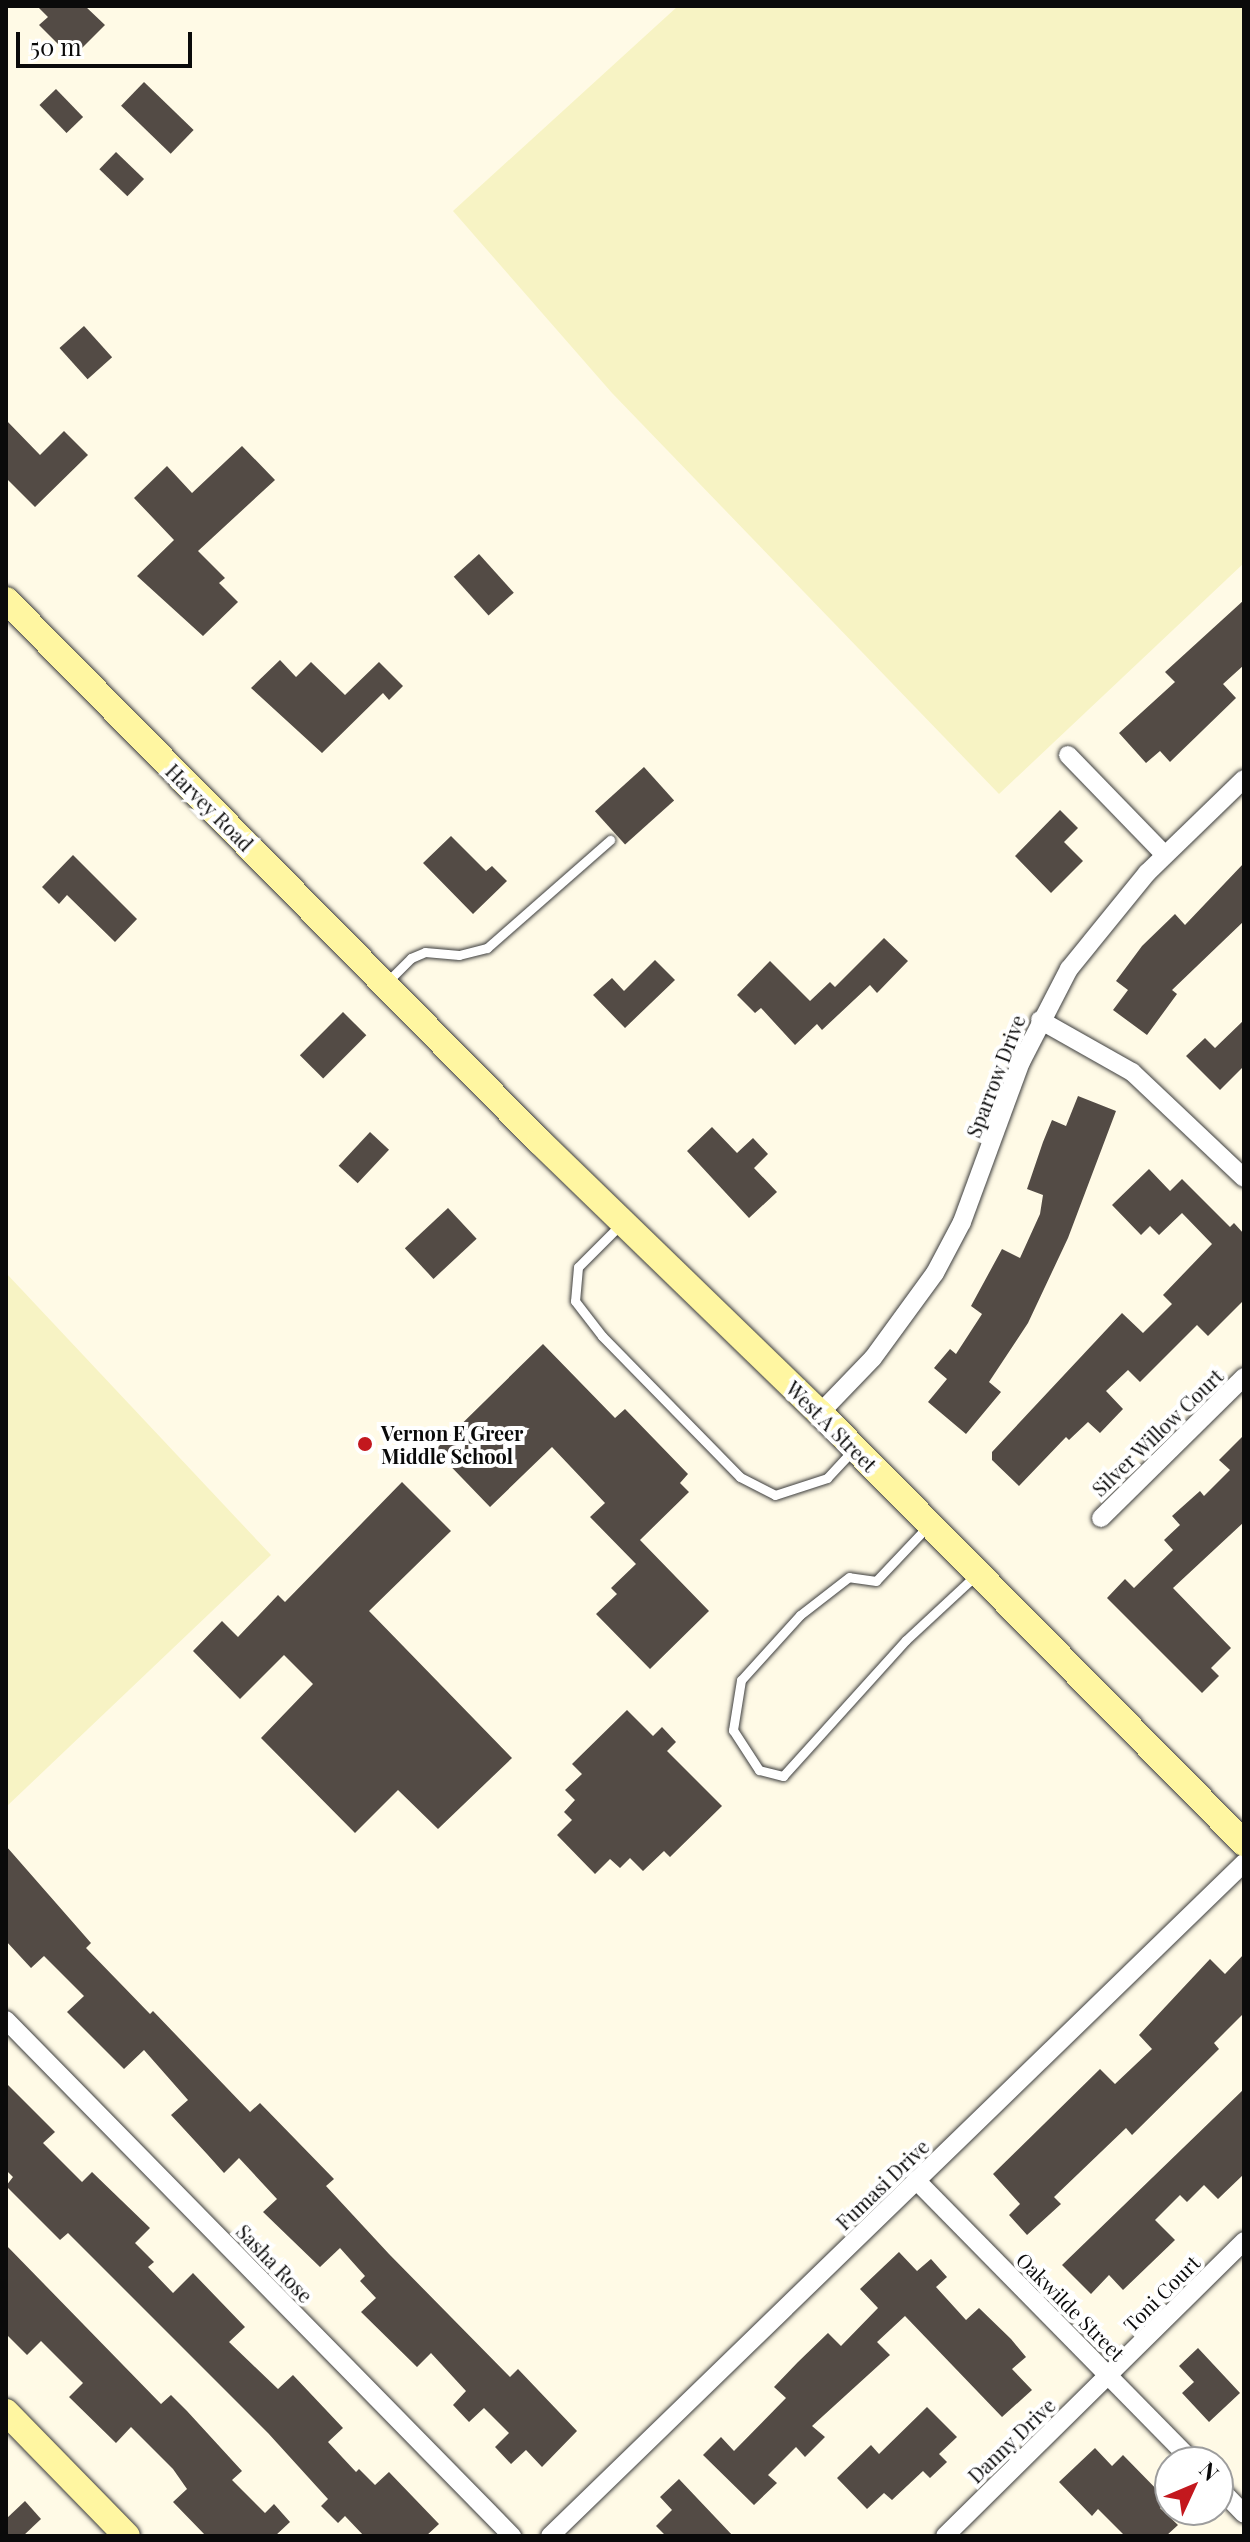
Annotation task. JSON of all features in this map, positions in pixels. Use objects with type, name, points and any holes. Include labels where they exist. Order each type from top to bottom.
[{"type":"street","name":"Harvey Road","points":[[6,600],[414,1014]]},
{"type":"street","points":[[1068,755],[1165,855]]},
{"type":"street","name":"Sparrow Drive","points":[[820,1413],[873,1358],[935,1273],[962,1222],[1040,1020],[1108,915],[1244,779]]},
{"type":"street","name":"West A Street","points":[[414,1014],[623,1223],[820,1413],[1244,1843]]},
{"type":"street","points":[[1040,1020],[1132,1072],[1242,1172]]},
{"type":"street","name":"Silver Willow Court","points":[[1101,1518],[1244,1377]]},
{"type":"street","name":"Fumasi Drive","points":[[550,2536],[1244,1863]]},
{"type":"street","name":"Sasha Rose","points":[[6,2020],[512,2536]]},
{"type":"street","name":"Oakwilde Street","points":[[916,2180],[1177,2446]]},
{"type":"street","name":"Toni Court","points":[[1109,2376],[1244,2241]]},
{"type":"street","name":"Danny Drive","points":[[945,2536],[1109,2376]]},
{"type":"street","points":[[6,2412],[127,2536]]},
{"type":"lane","points":[[385,985],[411,958],[425,952],[459,955],[487,948],[610,840]]},
{"type":"lane","points":[[623,1223],[578,1267],[575,1301],[602,1336],[740,1477],[775,1495],[827,1478],[855,1448]]},
{"type":"lane","points":[[929,1524],[876,1581],[849,1577],[800,1615],[741,1680],[733,1730],[759,1770],[783,1776],[906,1640],[978,1573]]},
{"type":"shaded area","points":[[678,6],[1244,6],[1244,563],[999,794],[612,393],[453,211]]},
{"type":"shaded area","points":[[6,1273],[271,1555],[6,1807]]},
{"type":"building","points":[[37,6],[85,6],[105,25],[72,58],[39,25],[48,17]]},
{"type":"building","points":[[144,82],[194,130],[171,154],[121,106]]},
{"type":"building","points":[[56,89],[83,117],[67,133],[39,105]]},
{"type":"building","points":[[116,152],[144,179],[127,196],[99,169]]},
{"type":"building","points":[[84,326],[112,357],[88,379],[59,348]]},
{"type":"building","points":[[6,420],[40,455],[64,431],[88,455],[35,507],[6,478]]},
{"type":"building","points":[[242,446],[275,480],[198,551],[225,578],[219,583],[238,602],[203,636],[137,576],[174,540],[134,498],[167,466],[192,493]]},
{"type":"building","points":[[479,554],[514,593],[489,615],[454,577]]},
{"type":"building","points":[[1244,600],[1244,665],[1223,684],[1236,698],[1170,762],[1160,751],[1146,763],[1119,733],[1175,682],[1165,672]]},
{"type":"building","points":[[280,660],[296,677],[311,662],[345,695],[379,662],[403,686],[389,700],[383,693],[322,753],[251,688]]},
{"type":"building","points":[[644,767],[674,800],[625,845],[595,811]]},
{"type":"building","points":[[1060,810],[1078,828],[1064,842],[1083,861],[1051,893],[1015,856]]},
{"type":"building","points":[[451,836],[486,871],[492,866],[507,881],[473,914],[423,863]]},
{"type":"building","points":[[73,855],[137,919],[115,942],[67,895],[59,904],[42,887]]},
{"type":"building","points":[[1244,863],[1244,921],[1172,990],[1177,994],[1147,1035],[1113,1010],[1128,990],[1116,981],[1142,946],[1175,914],[1185,925]]},
{"type":"building","points":[[884,938],[908,961],[877,993],[870,985],[822,1030],[817,1024],[795,1045],[761,1008],[755,1013],[737,995],[770,961],[810,1001],[830,982],[835,987]]},
{"type":"building","points":[[655,960],[675,980],[625,1028],[593,995],[612,978],[624,991]]},
{"type":"building","points":[[343,1012],[366,1035],[323,1078],[300,1055]]},
{"type":"building","points":[[1244,1020],[1244,1066],[1220,1090],[1186,1056],[1205,1038],[1215,1048]]},
{"type":"building","points":[[1078,1096],[1116,1111],[1068,1238],[1028,1323],[989,1382],[1001,1392],[966,1434],[928,1402],[947,1379],[934,1368],[950,1349],[956,1354],[982,1314],[971,1306],[1002,1249],[1020,1258],[1040,1214],[1043,1195],[1027,1189],[1043,1142],[1052,1120],[1066,1126]]},
{"type":"building","points":[[712,1127],[737,1153],[753,1138],[768,1154],[754,1168],[777,1192],[749,1218],[687,1151]]},
{"type":"building","points":[[370,1132],[389,1150],[358,1183],[339,1166]]},
{"type":"building","points":[[1149,1169],[1170,1191],[1182,1179],[1230,1227],[1234,1223],[1244,1234],[1244,1300],[1208,1336],[1197,1325],[1140,1382],[1128,1370],[1106,1391],[1123,1409],[1100,1433],[1088,1422],[1069,1440],[1066,1437],[1019,1486],[992,1460],[992,1452],[1122,1313],[1143,1333],[1172,1304],[1163,1295],[1212,1244],[1182,1213],[1159,1235],[1150,1226],[1141,1235],[1112,1205]]},
{"type":"building","points":[[448,1208],[477,1239],[433,1279],[405,1248]]},
{"type":"building","points":[[543,1344],[615,1418],[625,1409],[688,1474],[680,1483],[689,1492],[640,1540],[709,1611],[650,1669],[596,1614],[617,1594],[611,1588],[636,1564],[590,1517],[605,1503],[552,1447],[490,1507],[435,1450]]},
{"type":"building","points":[[1244,1435],[1244,1522],[1173,1588],[1231,1648],[1211,1668],[1219,1676],[1202,1693],[1107,1598],[1125,1579],[1134,1588],[1173,1550],[1164,1540],[1180,1525],[1172,1516],[1200,1491],[1204,1496],[1230,1470],[1219,1460]]},
{"type":"building","points":[[402,1482],[451,1531],[369,1611],[512,1758],[438,1829],[398,1790],[355,1833],[261,1738],[313,1684],[284,1655],[240,1699],[193,1651],[222,1621],[238,1637],[278,1595],[285,1602]]},
{"type":"building","points":[[627,1710],[653,1736],[662,1727],[676,1742],[667,1751],[722,1806],[670,1857],[664,1851],[643,1871],[630,1858],[620,1868],[610,1859],[595,1874],[557,1835],[572,1820],[564,1812],[575,1800],[565,1790],[582,1774],[572,1764]]},
{"type":"building","points":[[6,1846],[91,1943],[86,1948],[150,2014],[153,2011],[250,2112],[260,2103],[334,2179],[326,2186],[389,2254],[510,2377],[518,2369],[577,2431],[542,2467],[526,2450],[511,2464],[495,2447],[509,2433],[484,2408],[469,2422],[453,2405],[466,2391],[431,2353],[417,2367],[361,2312],[376,2298],[360,2281],[365,2276],[340,2248],[320,2267],[263,2212],[277,2199],[239,2158],[224,2173],[171,2115],[188,2100],[144,2050],[124,2069],[67,2012],[84,1996],[44,1956],[31,1968],[6,1941]]},
{"type":"building","points":[[1244,1954],[1244,2013],[1214,2043],[1219,2049],[1132,2135],[1126,2128],[1054,2197],[1061,2204],[1027,2235],[1009,2215],[1020,2204],[993,2174],[1100,2069],[1115,2084],[1152,2049],[1139,2035],[1210,1959],[1225,1974]]},
{"type":"building","points":[[6,2083],[55,2132],[43,2143],[82,2182],[92,2172],[150,2228],[135,2243],[154,2262],[148,2267],[173,2293],[193,2273],[245,2327],[229,2342],[278,2389],[293,2375],[343,2428],[328,2442],[356,2472],[359,2469],[375,2485],[389,2472],[439,2524],[426,2536],[364,2536],[345,2516],[338,2523],[321,2506],[328,2499],[268,2433],[68,2233],[60,2240],[6,2186],[13,2177],[6,2170]]},
{"type":"building","points":[[1244,2089],[1244,2174],[1218,2199],[1204,2185],[1187,2202],[1180,2195],[1155,2220],[1175,2240],[1123,2290],[1109,2275],[1091,2294],[1062,2265]]},
{"type":"building","points":[[6,2245],[161,2404],[171,2395],[187,2411],[242,2471],[232,2480],[265,2513],[274,2504],[290,2522],[275,2536],[206,2536],[173,2502],[187,2489],[173,2469],[131,2427],[116,2443],[69,2397],[83,2383],[41,2341],[27,2355],[6,2334]]},
{"type":"building","points":[[899,2252],[917,2271],[931,2259],[947,2277],[936,2287],[966,2320],[979,2308],[1011,2339],[1026,2357],[1012,2369],[1032,2390],[1002,2417],[905,2316],[877,2342],[890,2355],[812,2426],[825,2437],[805,2457],[796,2447],[768,2475],[777,2483],[754,2505],[703,2455],[721,2437],[734,2451],[786,2398],[774,2387],[798,2362],[828,2333],[841,2346],[878,2308],[860,2289]]},
{"type":"building","points":[[1198,2348],[1240,2393],[1209,2422],[1182,2393],[1194,2382],[1179,2366]]},
{"type":"building","points":[[927,2407],[957,2437],[939,2454],[947,2462],[930,2478],[923,2471],[892,2500],[884,2493],[867,2509],[837,2478],[871,2445],[879,2454]]},
{"type":"building","points":[[1095,2448],[1112,2466],[1123,2455],[1154,2487],[1154,2526],[1177,2526],[1166,2536],[1125,2536],[1098,2509],[1092,2516],[1059,2482]]},
{"type":"building","points":[[679,2479],[733,2536],[666,2536],[656,2526],[672,2510],[660,2497]]},
{"type":"building","points":[[25,2501],[41,2519],[23,2536],[6,2536],[6,2519]]},
{"type":"place","name":"Vernon E Greer Middle School","points":[[365,1444]]}]
